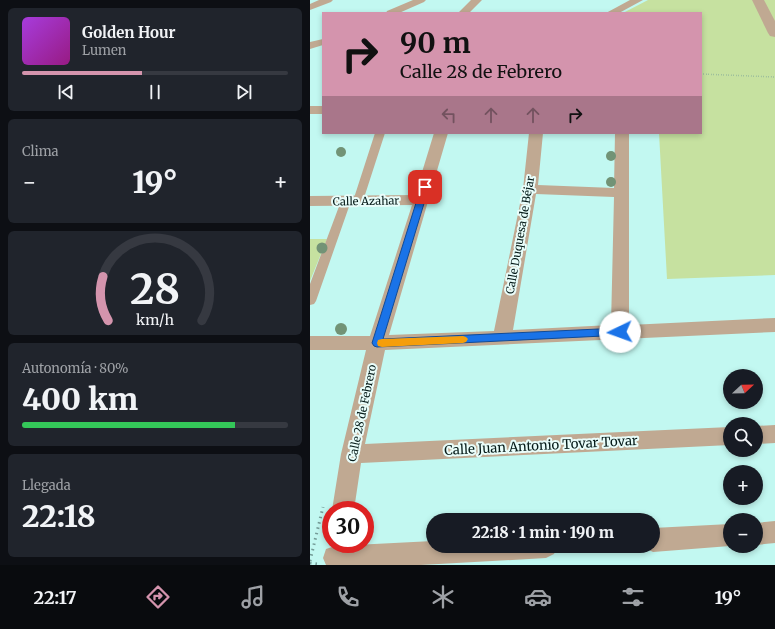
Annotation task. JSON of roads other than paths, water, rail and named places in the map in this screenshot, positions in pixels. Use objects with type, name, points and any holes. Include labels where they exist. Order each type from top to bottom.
[{"type":"street","points":[[310,7],[328,0]]},
{"type":"street","points":[[393,12],[420,0]]},
{"type":"street","points":[[464,12],[477,0]]},
{"type":"street","points":[[613,12],[638,0]]},
{"type":"street","points":[[758,0],[775,33]]},
{"type":"street","points":[[310,46],[322,42]]},
{"type":"street","points":[[310,110],[322,110]]},
{"type":"street","points":[[310,301],[380,134]]},
{"type":"street","name":"Calle 28 de Febrero","points":[[344,501],[352,454],[377,343],[442,134]]},
{"type":"street","name":"Calle Duquesa de Béjar","points":[[502,338],[530,189],[536,134]]},
{"type":"street","points":[[620,332],[622,134]]},
{"type":"street","points":[[530,189],[622,193]]},
{"type":"street","name":"Calle Azahar","points":[[310,201],[421,200]]},
{"type":"street","points":[[310,344],[377,343],[775,326]]},
{"type":"street","points":[[763,435],[775,434]]},
{"type":"street","name":"Calle Juan Antonio Tovar Tovar","points":[[352,454],[723,436]]},
{"type":"street","points":[[763,533],[775,532]]},
{"type":"street","points":[[660,540],[723,535]]},
{"type":"street","points":[[335,556],[426,552]]}]
